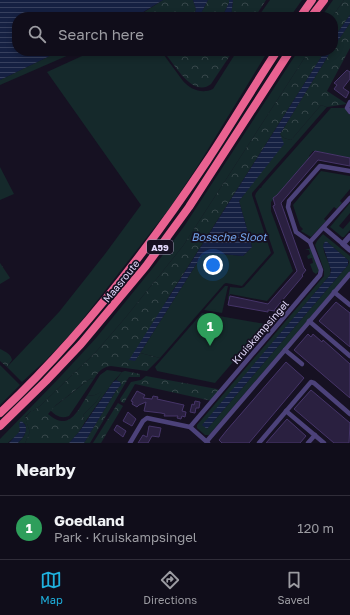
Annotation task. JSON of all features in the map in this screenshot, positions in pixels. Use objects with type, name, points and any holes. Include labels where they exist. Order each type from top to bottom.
[{"type":"highway","points":[[304,12],[312,0]]},
{"type":"highway","points":[[316,12],[324,0]]},
{"type":"highway","name":"Maasroute","points":[[0,413],[79,332],[161,228],[208,161],[274,56]]},
{"type":"highway","name":"Maasroute","points":[[2,424],[81,344],[146,266],[205,183],[257,99],[287,56]]},
{"type":"highway","name":"A59","points":[[0,431],[2,424]]},
{"type":"street","points":[[350,102],[347,108],[350,112]]},
{"type":"street","name":"Kruiskampsingel","points":[[190,427],[320,275],[321,270],[310,242],[296,232],[288,207],[289,201],[320,166],[350,171]]},
{"type":"street","points":[[310,242],[350,198]]},
{"type":"street","points":[[324,228],[350,250]]},
{"type":"street","points":[[343,244],[350,236]]},
{"type":"street","points":[[130,443],[143,421],[147,418],[190,427],[208,442],[350,274]]},
{"type":"street","points":[[334,292],[350,306]]},
{"type":"street","points":[[310,321],[350,356]]},
{"type":"street","points":[[285,350],[302,364]]},
{"type":"street","points":[[259,443],[312,382],[350,414]]},
{"type":"street","points":[[286,411],[324,443]]},
{"type":"street","points":[[308,443],[315,435]]},
{"type":"green space","points":[[163,0],[193,0],[196,9],[195,12],[144,12]]},
{"type":"green space","points":[[208,0],[229,0],[224,12],[202,12]]},
{"type":"green space","points":[[233,0],[266,0],[258,12],[232,12]]},
{"type":"green space","points":[[270,0],[302,0],[294,12],[262,12]]},
{"type":"green space","points":[[333,0],[344,0],[336,12],[325,12]]},
{"type":"green space","points":[[344,0],[350,0],[350,15],[338,32],[338,12],[336,12]]},
{"type":"green space","points":[[350,23],[350,48],[327,91],[347,104],[327,107],[321,105],[291,140],[284,138],[280,134],[328,56],[338,56],[338,41]]},
{"type":"green space","points":[[50,56],[67,56],[0,85],[0,80]]},
{"type":"green space","points":[[82,56],[165,56],[186,84],[193,89],[205,91],[213,89],[234,56],[265,56],[199,164],[169,209],[75,329],[46,360],[22,382],[7,367],[59,312],[105,254],[141,205],[47,72]]},
{"type":"green space","points":[[167,56],[230,56],[211,84],[205,87],[198,87],[192,84],[180,73]]},
{"type":"green space","points":[[295,56],[306,56],[183,246],[95,353],[40,406],[31,411],[25,417],[30,432],[25,443],[18,443],[26,430],[25,424],[20,423],[19,432],[8,443],[0,443],[0,439],[96,338],[156,264],[185,225]]},
{"type":"green space","points":[[306,56],[322,56],[168,298],[135,361],[140,353],[160,358],[147,371],[111,366],[105,367],[94,379],[91,378],[56,405],[48,414],[55,419],[62,421],[67,420],[72,418],[87,396],[95,395],[103,391],[96,402],[84,414],[83,416],[85,422],[79,432],[69,443],[25,443],[30,432],[25,418],[31,411],[40,406],[95,353],[183,246]]},
{"type":"green space","points":[[321,105],[327,107],[252,193],[271,253],[242,286],[226,283],[224,284],[160,358],[140,353],[202,255],[211,253],[243,256],[252,247],[239,201],[254,180],[280,134],[284,138],[291,140]]},
{"type":"green space","points":[[331,108],[346,108],[350,115],[350,158],[313,151],[309,156],[310,157],[271,202],[271,211],[293,271],[267,301],[230,294],[228,299],[230,287],[244,287],[274,253],[255,196],[256,193]]},
{"type":"green space","points":[[0,167],[14,194],[0,200]]},
{"type":"green space","points":[[321,171],[350,176],[350,189],[340,201],[342,203],[337,209],[334,207],[324,219],[326,221],[311,237],[301,231],[303,229],[300,226],[293,205]]},
{"type":"green space","points":[[350,203],[350,213],[339,226],[343,229],[350,221],[350,230],[344,237],[342,237],[330,227]]},
{"type":"green space","points":[[323,234],[350,256],[350,271],[209,435],[205,435],[197,428],[197,425],[324,276],[324,270],[315,245]],"holes":[[[327,242],[348,260],[348,265],[207,429],[203,425],[330,275],[330,267],[324,251],[324,243]]]},
{"type":"green space","points":[[311,248],[319,271],[316,274],[313,272],[310,264],[313,263],[312,258],[308,259],[307,256],[310,254],[309,250],[305,250]]},
{"type":"green space","points":[[0,263],[10,278],[0,284]]},
{"type":"green space","points":[[225,286],[228,286],[222,313],[204,310]]},
{"type":"green space","points":[[202,313],[265,325],[215,383],[157,371],[155,367]]},
{"type":"green space","points":[[0,349],[11,356],[12,360],[7,367],[0,361]]},
{"type":"green space","points":[[0,365],[20,385],[0,405]]},
{"type":"green space","points":[[107,370],[122,372],[113,382],[85,422],[83,416],[84,414],[96,402],[102,392],[87,396],[100,375]]},
{"type":"green space","points":[[125,371],[140,374],[140,377],[129,377],[90,443],[84,443],[117,389],[121,385],[120,382],[116,380],[122,372]]},
{"type":"green space","points":[[146,376],[217,389],[220,391],[212,401],[135,384],[124,403],[121,402],[120,399],[131,382],[141,380]]},
{"type":"green space","points":[[91,378],[94,379],[69,416],[59,416],[50,410]]},
{"type":"green space","points":[[118,403],[123,406],[101,443],[93,443]]},
{"type":"water","points":[[0,0],[163,0],[143,12],[12,12],[12,56],[50,56],[0,80]]},
{"type":"water","points":[[193,0],[208,0],[202,12],[195,12],[196,9]]},
{"type":"water","points":[[229,0],[233,0],[232,12],[224,12]]},
{"type":"water","points":[[350,15],[350,23],[338,41],[338,32]]},
{"type":"water","name":"Bossche Sloot","points":[[322,56],[328,56],[280,134],[284,144],[239,201],[252,247],[243,256],[211,253],[202,255],[135,361],[129,360]]},
{"type":"water","points":[[326,241],[348,260],[348,265],[207,429],[202,425],[330,275],[331,270],[323,246]]},
{"type":"water","points":[[116,380],[120,382],[121,385],[117,389],[84,443],[69,443],[79,432],[113,382]]},
{"type":"water","points":[[21,421],[26,426],[26,432],[18,443],[9,443],[20,431],[19,424]]},
{"type":"building","points":[[347,70],[350,72],[350,79],[343,88],[349,92],[346,98],[334,89],[337,85],[334,83]]},
{"type":"building","points":[[315,151],[350,158],[350,166],[318,160],[281,203],[306,270],[302,275],[303,276],[275,309],[275,311],[268,310],[268,312],[228,305],[230,296],[268,304],[297,271],[273,206],[275,205],[273,198]]},
{"type":"building","points":[[336,302],[350,313],[350,347],[319,321]]},
{"type":"building","points":[[308,334],[311,337],[313,334],[322,342],[323,340],[350,364],[350,398],[294,350]]},
{"type":"building","points":[[286,362],[304,378],[249,443],[222,443],[219,440]]},
{"type":"building","points":[[311,390],[350,423],[349,443],[334,443],[294,409]]},
{"type":"building","points":[[137,391],[145,395],[143,398],[152,399],[153,396],[158,397],[157,399],[184,405],[182,411],[186,412],[185,417],[182,416],[181,419],[177,418],[178,416],[164,416],[165,414],[144,411],[146,402],[137,407],[132,404],[133,402],[131,401]]},
{"type":"building","points":[[195,401],[200,402],[199,408],[196,408],[195,413],[190,412],[192,404],[194,405]]},
{"type":"building","points":[[128,412],[136,419],[132,426],[123,421]]},
{"type":"building","points":[[287,419],[306,436],[300,443],[266,443]]},
{"type":"building","points":[[117,425],[126,431],[123,437],[114,430]]},
{"type":"building","points":[[149,426],[161,428],[159,437],[152,436],[148,443],[138,443],[143,435],[147,437]]},
{"type":"place","name":"Goedland","points":[[210,346]]}]
